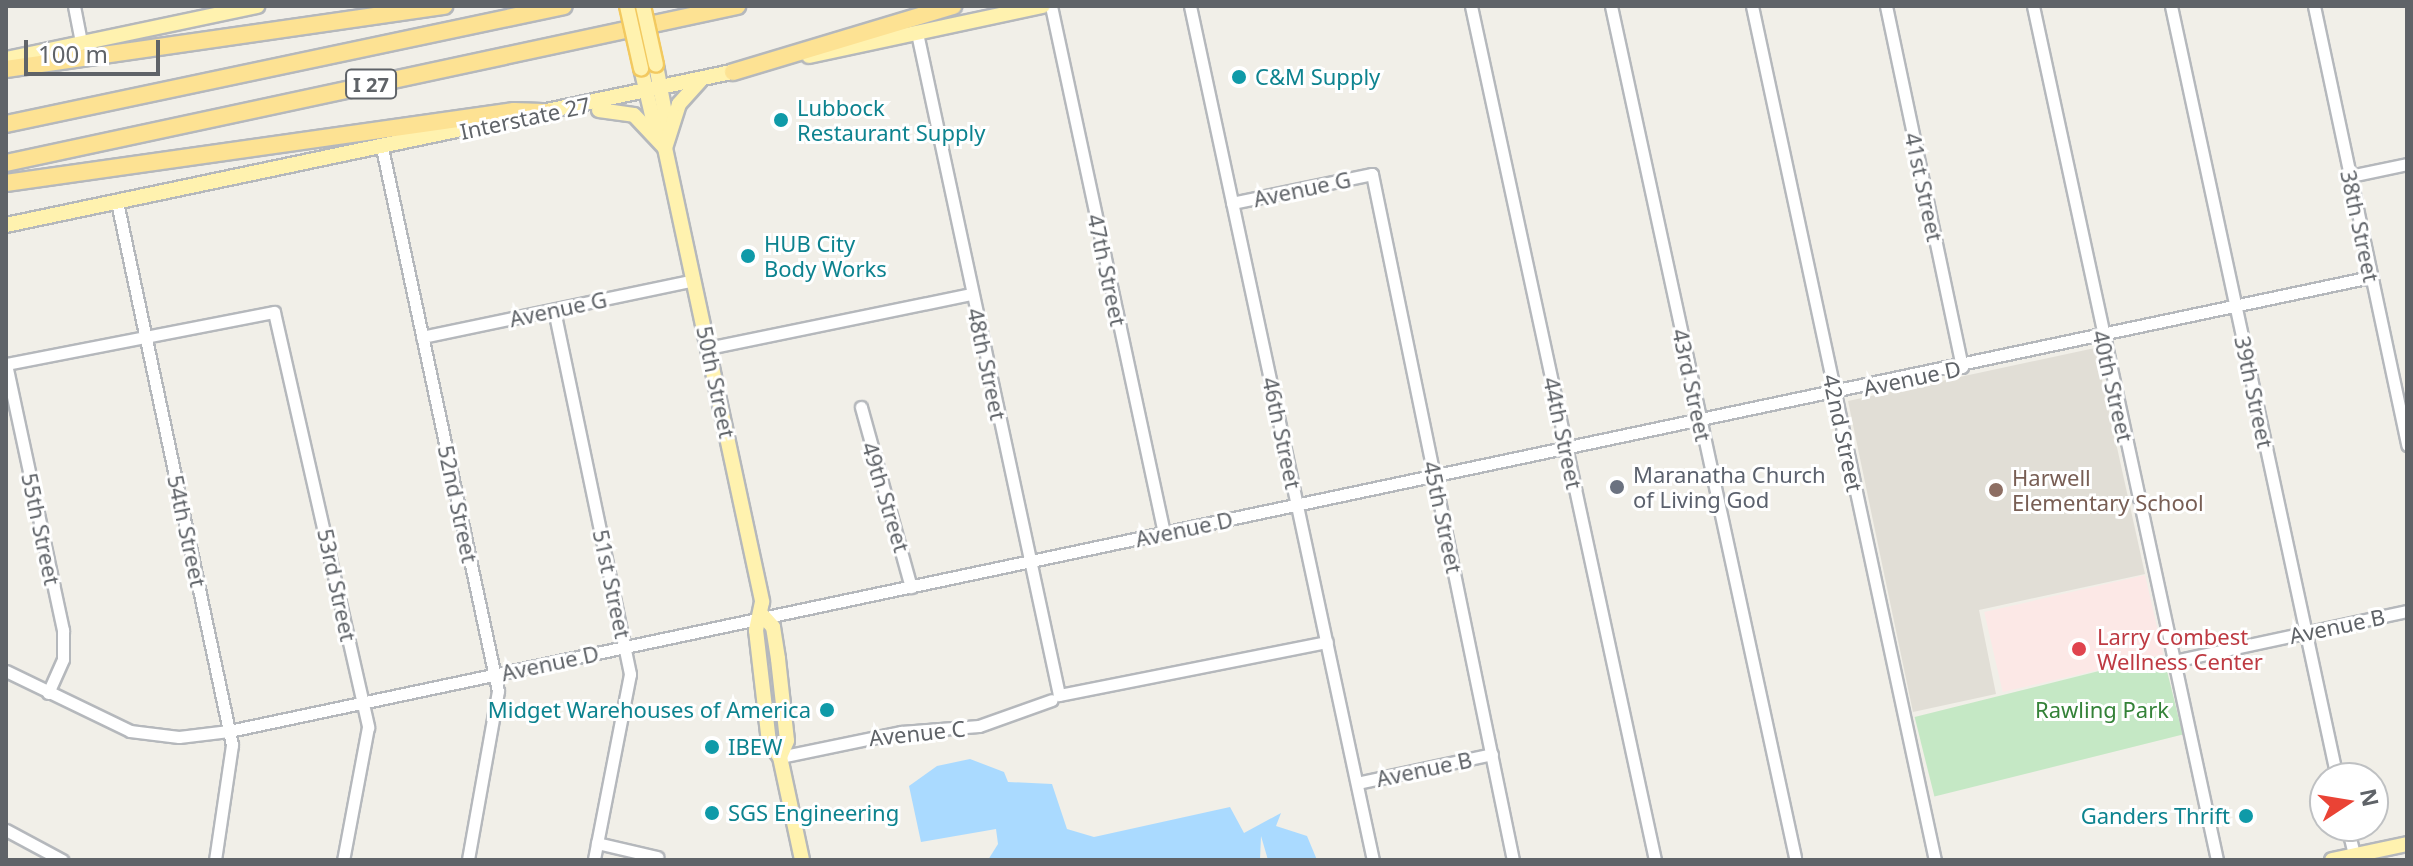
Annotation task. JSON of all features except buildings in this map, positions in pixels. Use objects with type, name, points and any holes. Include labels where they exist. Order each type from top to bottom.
[{"type":"highway","points":[[6,69],[445,6]]},
{"type":"highway","name":"I 27","points":[[6,124],[564,6]]},
{"type":"highway","name":"I 27","points":[[6,163],[737,6]]},
{"type":"highway","points":[[733,72],[953,6]]},
{"type":"highway","points":[[6,183],[514,111],[557,111]]},
{"type":"main road","points":[[6,59],[213,10],[257,6]]},
{"type":"main road","name":"50th Street","points":[[627,6],[648,66]]},
{"type":"main road","name":"50th Street","points":[[643,6],[648,66],[763,616],[756,630],[769,742],[780,757],[802,860]]},
{"type":"main road","name":"Interstate 27","points":[[6,225],[1043,6]]},
{"type":"main road","points":[[557,111],[620,109],[664,142],[682,98],[704,78]]},
{"type":"main road","points":[[2332,860],[2407,844]]},
{"type":"street","points":[[74,6],[81,43]]},
{"type":"street","name":"47th Street","points":[[1051,6],[1164,533]]},
{"type":"street","name":"46th Street","points":[[1190,6],[1373,860]]},
{"type":"street","name":"44th Street","points":[[1471,6],[1655,860]]},
{"type":"street","name":"43rd Street","points":[[1611,6],[1795,857]]},
{"type":"street","name":"42nd Street","points":[[1752,6],[1935,860]]},
{"type":"street","name":"41st Street","points":[[1886,6],[1962,367]]},
{"type":"street","name":"40th Street","points":[[2033,6],[2217,860]]},
{"type":"street","name":"39th Street","points":[[2171,6],[2334,762]]},
{"type":"street","name":"38th Street","points":[[2314,6],[2407,445]]},
{"type":"street","name":"48th Street","points":[[917,33],[1055,697]]},
{"type":"street","name":"52nd Street","points":[[382,148],[499,706],[468,860]]},
{"type":"street","points":[[2350,176],[2407,164]]},
{"type":"street","name":"Avenue G","points":[[1232,203],[1372,174]]},
{"type":"street","name":"45th Street","points":[[1372,174],[1513,860]]},
{"type":"street","name":"54th Street","points":[[117,202],[229,731],[234,765],[215,860]]},
{"type":"street","name":"Avenue D","points":[[6,671],[48,693],[146,735],[229,731],[1434,475],[1835,394],[2371,277]]},
{"type":"street","name":"Avenue G","points":[[422,337],[694,280]]},
{"type":"street","points":[[708,348],[972,294]]},
{"type":"street","name":"51st Street","points":[[554,310],[630,674],[594,860]]},
{"type":"street","name":"53rd Street","points":[[146,334],[274,312],[363,703],[366,742],[343,860]]},
{"type":"street","points":[[6,364],[146,334]]},
{"type":"street","name":"55th Street","points":[[6,364],[63,630],[63,659],[48,693]]},
{"type":"street","name":"49th Street","points":[[861,407],[911,587]]},
{"type":"street","name":"Avenue B","points":[[2174,661],[2407,611]]},
{"type":"street","name":"Avenue C","points":[[780,757],[901,732],[979,726],[1055,697],[1327,642]]},
{"type":"street","name":"Avenue B","points":[[1357,783],[1492,754]]},
{"type":"street","points":[[6,830],[62,860]]},
{"type":"street","points":[[2351,842],[2354,855]]},
{"type":"street","points":[[597,843],[657,857]]},
{"type":"shaded area","name":"Harwell Elementary School","points":[[2095,348],[2145,574],[1979,610],[1996,694],[1913,712],[1848,401]]},
{"type":"shaded area","points":[[2145,575],[2163,655],[2003,692],[1984,612]]},
{"type":"green space","name":"Rawling Park","points":[[2163,655],[2183,735],[1934,796],[1915,717]]},
{"type":"water","points":[[970,759],[1004,772],[1008,782],[1052,784],[1067,829],[1094,837],[1230,807],[1244,833],[1281,813],[1276,826],[1307,836],[1317,860],[1268,860],[1261,836],[1260,860],[988,860],[998,844],[996,829],[921,842],[909,786],[937,766]]},
{"type":"place","name":"C&M Supply","points":[[1239,77]]},
{"type":"place","name":"Lubbock Restaurant Supply","points":[[781,120]]},
{"type":"place","name":"HUB City Body Works","points":[[748,256]]},
{"type":"place","name":"Maranatha Church of Living God","points":[[1617,487]]},
{"type":"place","name":"Harwell Elementary School","points":[[1996,490]]},
{"type":"place","name":"Larry Combest Wellness Center","points":[[2079,649]]},
{"type":"place","name":"Midget Warehouses of America","points":[[827,710]]},
{"type":"place","name":"IBEW","points":[[712,747]]},
{"type":"place","name":"SGS Engineering","points":[[712,813]]},
{"type":"place","name":"Ganders Thrift","points":[[2246,816]]}]
